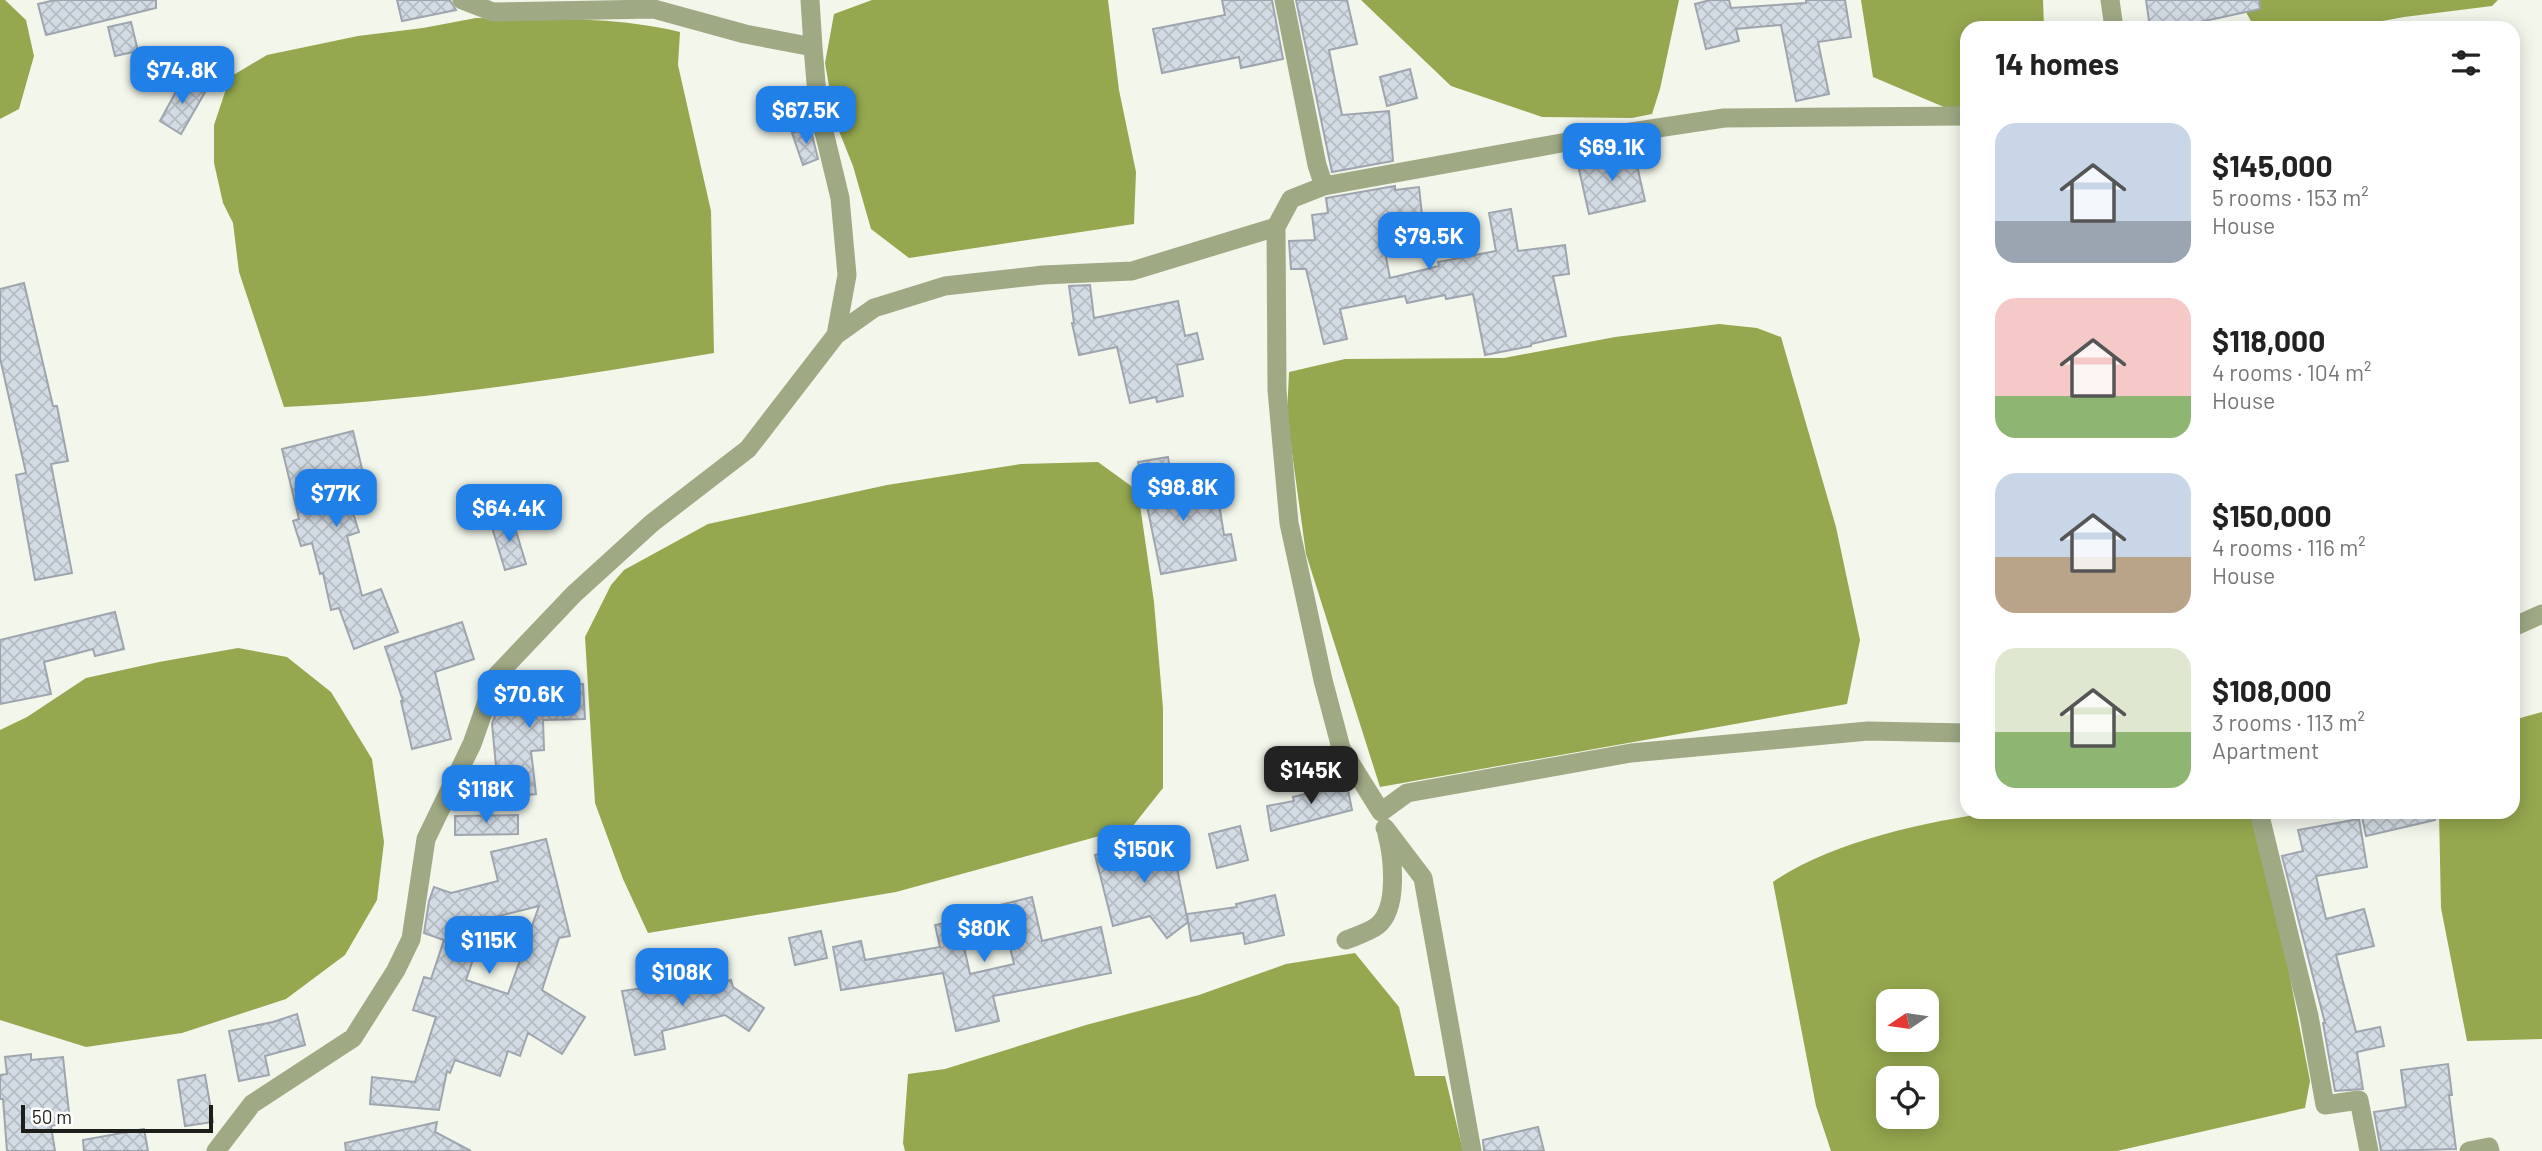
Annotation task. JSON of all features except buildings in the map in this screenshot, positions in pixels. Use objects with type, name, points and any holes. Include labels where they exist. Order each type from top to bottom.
[{"type":"street","points":[[462,0],[493,12],[654,9],[745,34],[813,47]]},
{"type":"street","points":[[810,0],[818,107],[839,198],[847,275],[836,335]]},
{"type":"street","points":[[1284,0],[1317,165],[1324,186]]},
{"type":"street","points":[[2110,0],[2114,21]]},
{"type":"street","points":[[1472,1151],[1423,877],[1383,820],[1341,748],[1323,680],[1289,523],[1277,390],[1276,227],[1291,200],[1324,186],[1564,143],[1724,118],[1960,116]]},
{"type":"street","points":[[216,1151],[252,1104],[353,1038],[396,970],[411,939],[426,839],[472,744],[496,676],[574,594],[652,523],[748,449],[836,335],[874,308],[945,286],[1043,275],[1132,271],[1276,227]]},
{"type":"street","points":[[2520,625],[2542,614]]},
{"type":"street","points":[[1383,820],[1407,793],[1631,753],[1868,731],[1960,733]]},
{"type":"street","points":[[2261,819],[2309,1016],[2325,1105],[2359,1100],[2369,1151]]},
{"type":"street","points":[[1346,940],[1379,925],[1392,901],[1391,852],[1383,820]]},
{"type":"street","points":[[2469,1151],[2489,1147],[2490,1151]]},
{"type":"shaded area","points":[[0,0],[5,0],[26,20],[34,56],[19,109],[0,119]]},
{"type":"shaded area","points":[[872,0],[1108,0],[1119,90],[1136,172],[1134,224],[909,258],[871,229],[853,166],[835,121],[825,63],[834,14]]},
{"type":"shaded area","points":[[1361,0],[1679,0],[1652,114],[1632,118],[1542,117],[1451,86]]},
{"type":"shaded area","points":[[1861,0],[2043,0],[2044,21],[1960,21],[1960,108],[1951,110],[1873,77]]},
{"type":"shaded area","points":[[2239,0],[2498,0],[2492,6],[2382,21],[2251,21]]},
{"type":"shaded area","points":[[476,18],[605,21],[680,32],[678,65],[711,211],[714,353],[445,394],[284,407],[239,272],[233,223],[223,203],[214,163],[214,125],[230,77],[267,55],[358,36]]},
{"type":"shaded area","points":[[1719,324],[1757,328],[1781,337],[1836,527],[1860,640],[1847,704],[1380,787],[1306,554],[1287,416],[1289,372],[1345,359],[1504,358],[1615,337]]},
{"type":"shaded area","points":[[1098,462],[1138,491],[1154,602],[1163,708],[1163,788],[1132,827],[896,892],[648,933],[623,879],[595,803],[585,637],[611,585],[624,570],[708,524],[887,485],[1021,464]]},
{"type":"shaded area","points":[[238,648],[287,657],[331,692],[372,759],[384,842],[377,900],[345,955],[286,999],[182,1033],[86,1047],[0,1020],[0,730],[27,717],[86,678]]},
{"type":"shaded area","points":[[2542,712],[2542,1039],[2467,1041],[2441,908],[2439,819],[2520,819],[2520,718]]},
{"type":"shaded area","points":[[1960,818],[2256,819],[2310,1081],[2305,1108],[2117,1151],[1831,1151],[1816,1106],[1773,882],[1822,855],[1880,835]]},
{"type":"shaded area","points":[[1355,953],[1399,1007],[1415,1076],[1445,1076],[1463,1151],[905,1151],[903,1143],[908,1074],[945,1069],[1086,1025],[1199,995],[1286,964]]}]
